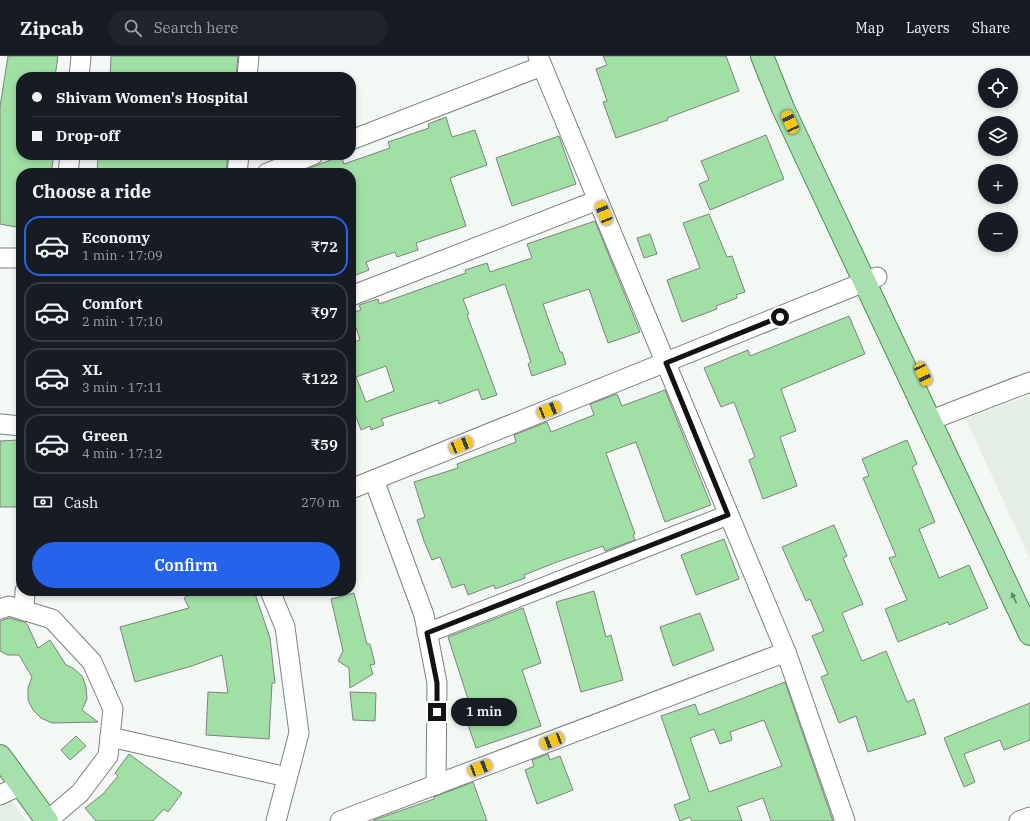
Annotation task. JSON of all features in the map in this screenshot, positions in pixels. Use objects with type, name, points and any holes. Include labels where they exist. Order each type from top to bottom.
[{"type":"main road","points":[[762,56],[783,108],[871,280],[937,418],[1030,600]]},
{"type":"main road","points":[[775,56],[871,280]]},
{"type":"main road","points":[[937,418],[1030,634]]},
{"type":"main road","points":[[0,756],[47,821]]},
{"type":"street","points":[[79,72],[81,56]]},
{"type":"street","points":[[247,72],[249,56]]},
{"type":"street","points":[[356,138],[540,61],[786,652],[845,821]]},
{"type":"street","points":[[280,168],[300,160]]},
{"type":"street","points":[[356,294],[598,200]]},
{"type":"street","points":[[0,258],[16,258]]},
{"type":"street","points":[[356,487],[871,280]]},
{"type":"street","points":[[937,418],[1030,382]]},
{"type":"street","points":[[0,424],[16,426]]},
{"type":"street","points":[[374,480],[424,615],[437,683],[436,785]]},
{"type":"street","points":[[427,633],[728,515]]},
{"type":"street","points":[[24,611],[25,596]]},
{"type":"street","points":[[272,596],[286,627],[299,733],[276,821]]},
{"type":"street","points":[[0,609],[10,606],[52,619],[92,662],[113,709],[108,756],[80,793],[47,821]]},
{"type":"street","points":[[340,821],[786,652]]},
{"type":"street","points":[[110,737],[287,777]]},
{"type":"street","points":[[0,795],[21,785]]},
{"type":"street","points":[[1019,821],[1030,817]]},
{"type":"shaded area","points":[[1030,395],[1030,559],[966,419]]},
{"type":"shaded area","points":[[0,786],[13,803],[26,821],[0,821]]},
{"type":"building","points":[[8,56],[58,56],[56,72],[16,72],[16,160],[53,160],[52,168],[16,168],[16,227],[0,224],[0,107]]},
{"type":"building","points":[[111,56],[238,56],[236,72],[110,72]]},
{"type":"building","points":[[603,56],[726,56],[739,91],[667,118],[668,120],[616,138],[603,102],[607,101],[596,69],[607,65]]},
{"type":"building","points":[[446,117],[452,137],[475,130],[487,165],[450,178],[466,226],[416,243],[418,250],[397,257],[395,252],[366,262],[369,270],[356,275],[356,168],[310,168],[331,160],[342,160],[344,164],[390,148],[388,142],[429,128],[428,124]]},
{"type":"building","points":[[766,135],[784,179],[710,210],[699,184],[709,180],[701,161]]},
{"type":"building","points":[[559,136],[576,184],[512,206],[496,158]]},
{"type":"building","points":[[98,160],[227,160],[227,168],[97,168]]},
{"type":"building","points":[[709,214],[727,257],[732,256],[745,292],[736,295],[737,298],[716,306],[717,309],[682,322],[667,280],[700,268],[683,223]]},
{"type":"building","points":[[595,221],[640,332],[608,343],[589,289],[543,304],[560,352],[562,352],[566,364],[532,376],[528,364],[531,362],[505,284],[463,299],[469,314],[467,315],[497,395],[482,400],[478,389],[439,404],[438,400],[381,419],[384,425],[371,430],[370,426],[361,430],[356,417],[356,377],[356,341],[360,340],[356,328],[356,312],[361,310],[359,305],[378,299],[379,304],[466,273],[465,270],[487,263],[490,272],[532,258],[527,244]],"holes":[[[386,366],[394,391],[366,402],[356,377]]]},
{"type":"building","points":[[650,234],[657,254],[644,258],[637,238]]},
{"type":"building","points":[[849,316],[865,354],[781,389],[796,431],[780,437],[797,486],[763,499],[749,460],[755,457],[734,402],[721,407],[704,368],[748,350],[750,356]]},
{"type":"building","points":[[665,390],[711,505],[665,522],[636,442],[606,453],[635,534],[633,535],[635,540],[605,551],[603,546],[557,562],[524,575],[525,578],[495,589],[494,585],[468,595],[464,584],[452,588],[440,557],[432,560],[424,541],[417,520],[425,517],[414,482],[458,468],[457,464],[516,442],[514,435],[547,422],[551,432],[594,415],[590,404],[617,394],[622,406]]},
{"type":"building","points":[[16,440],[16,507],[0,507],[0,441]]},
{"type":"building","points":[[907,440],[917,464],[912,467],[935,522],[919,529],[939,578],[969,565],[988,608],[949,625],[948,622],[898,642],[885,609],[907,600],[889,558],[896,556],[863,478],[869,476],[862,459]]},
{"type":"building","points":[[834,525],[847,556],[843,558],[863,604],[842,613],[862,661],[886,651],[907,702],[914,699],[926,734],[868,752],[856,716],[839,723],[821,677],[828,674],[812,636],[824,631],[810,599],[806,601],[782,547]]},
{"type":"building","points":[[724,539],[739,579],[696,595],[681,555]]},
{"type":"building","points":[[594,591],[606,637],[611,635],[623,680],[581,692],[556,602]]},
{"type":"building","points":[[187,596],[256,596],[270,638],[275,683],[272,683],[269,739],[206,735],[208,692],[228,693],[222,655],[192,666],[135,682],[120,627],[189,608],[184,598]]},
{"type":"building","points":[[342,596],[355,596],[367,644],[370,644],[375,664],[370,665],[373,674],[350,688],[349,668],[338,661],[343,651],[331,599]]},
{"type":"building","points":[[523,608],[541,663],[522,670],[541,726],[476,748],[460,701],[468,699],[448,637]]},
{"type":"building","points":[[700,613],[714,650],[673,666],[660,627]]},
{"type":"building","points":[[9,618],[25,622],[38,648],[50,640],[66,665],[73,668],[82,676],[86,687],[87,699],[82,710],[98,722],[52,723],[41,718],[33,710],[28,700],[28,688],[32,677],[19,655],[8,655],[0,651],[0,621]]},
{"type":"building","points":[[785,682],[833,821],[771,821],[763,798],[737,807],[742,821],[692,821],[690,817],[680,821],[674,805],[690,799],[661,716],[695,704],[699,715]],"holes":[[[764,720],[782,766],[709,792],[690,738],[714,729],[720,744],[732,740],[730,732]]]},
{"type":"building","points":[[350,692],[376,693],[375,721],[353,720]]},
{"type":"building","points":[[1030,703],[1030,740],[1004,750],[1000,740],[964,754],[975,782],[964,787],[944,738]]},
{"type":"building","points":[[76,736],[86,746],[70,760],[61,750]]},
{"type":"building","points":[[129,754],[182,793],[168,812],[164,809],[153,821],[96,821],[85,808],[103,794],[118,776],[115,773]]},
{"type":"building","points":[[548,754],[550,760],[560,756],[573,790],[537,804],[525,770],[534,766],[532,760]]},
{"type":"building","points":[[473,782],[487,821],[374,821],[434,799],[434,797]]},
{"type":"route","points":[[437,712],[437,683],[427,633],[728,515],[666,363],[780,317]]}]
